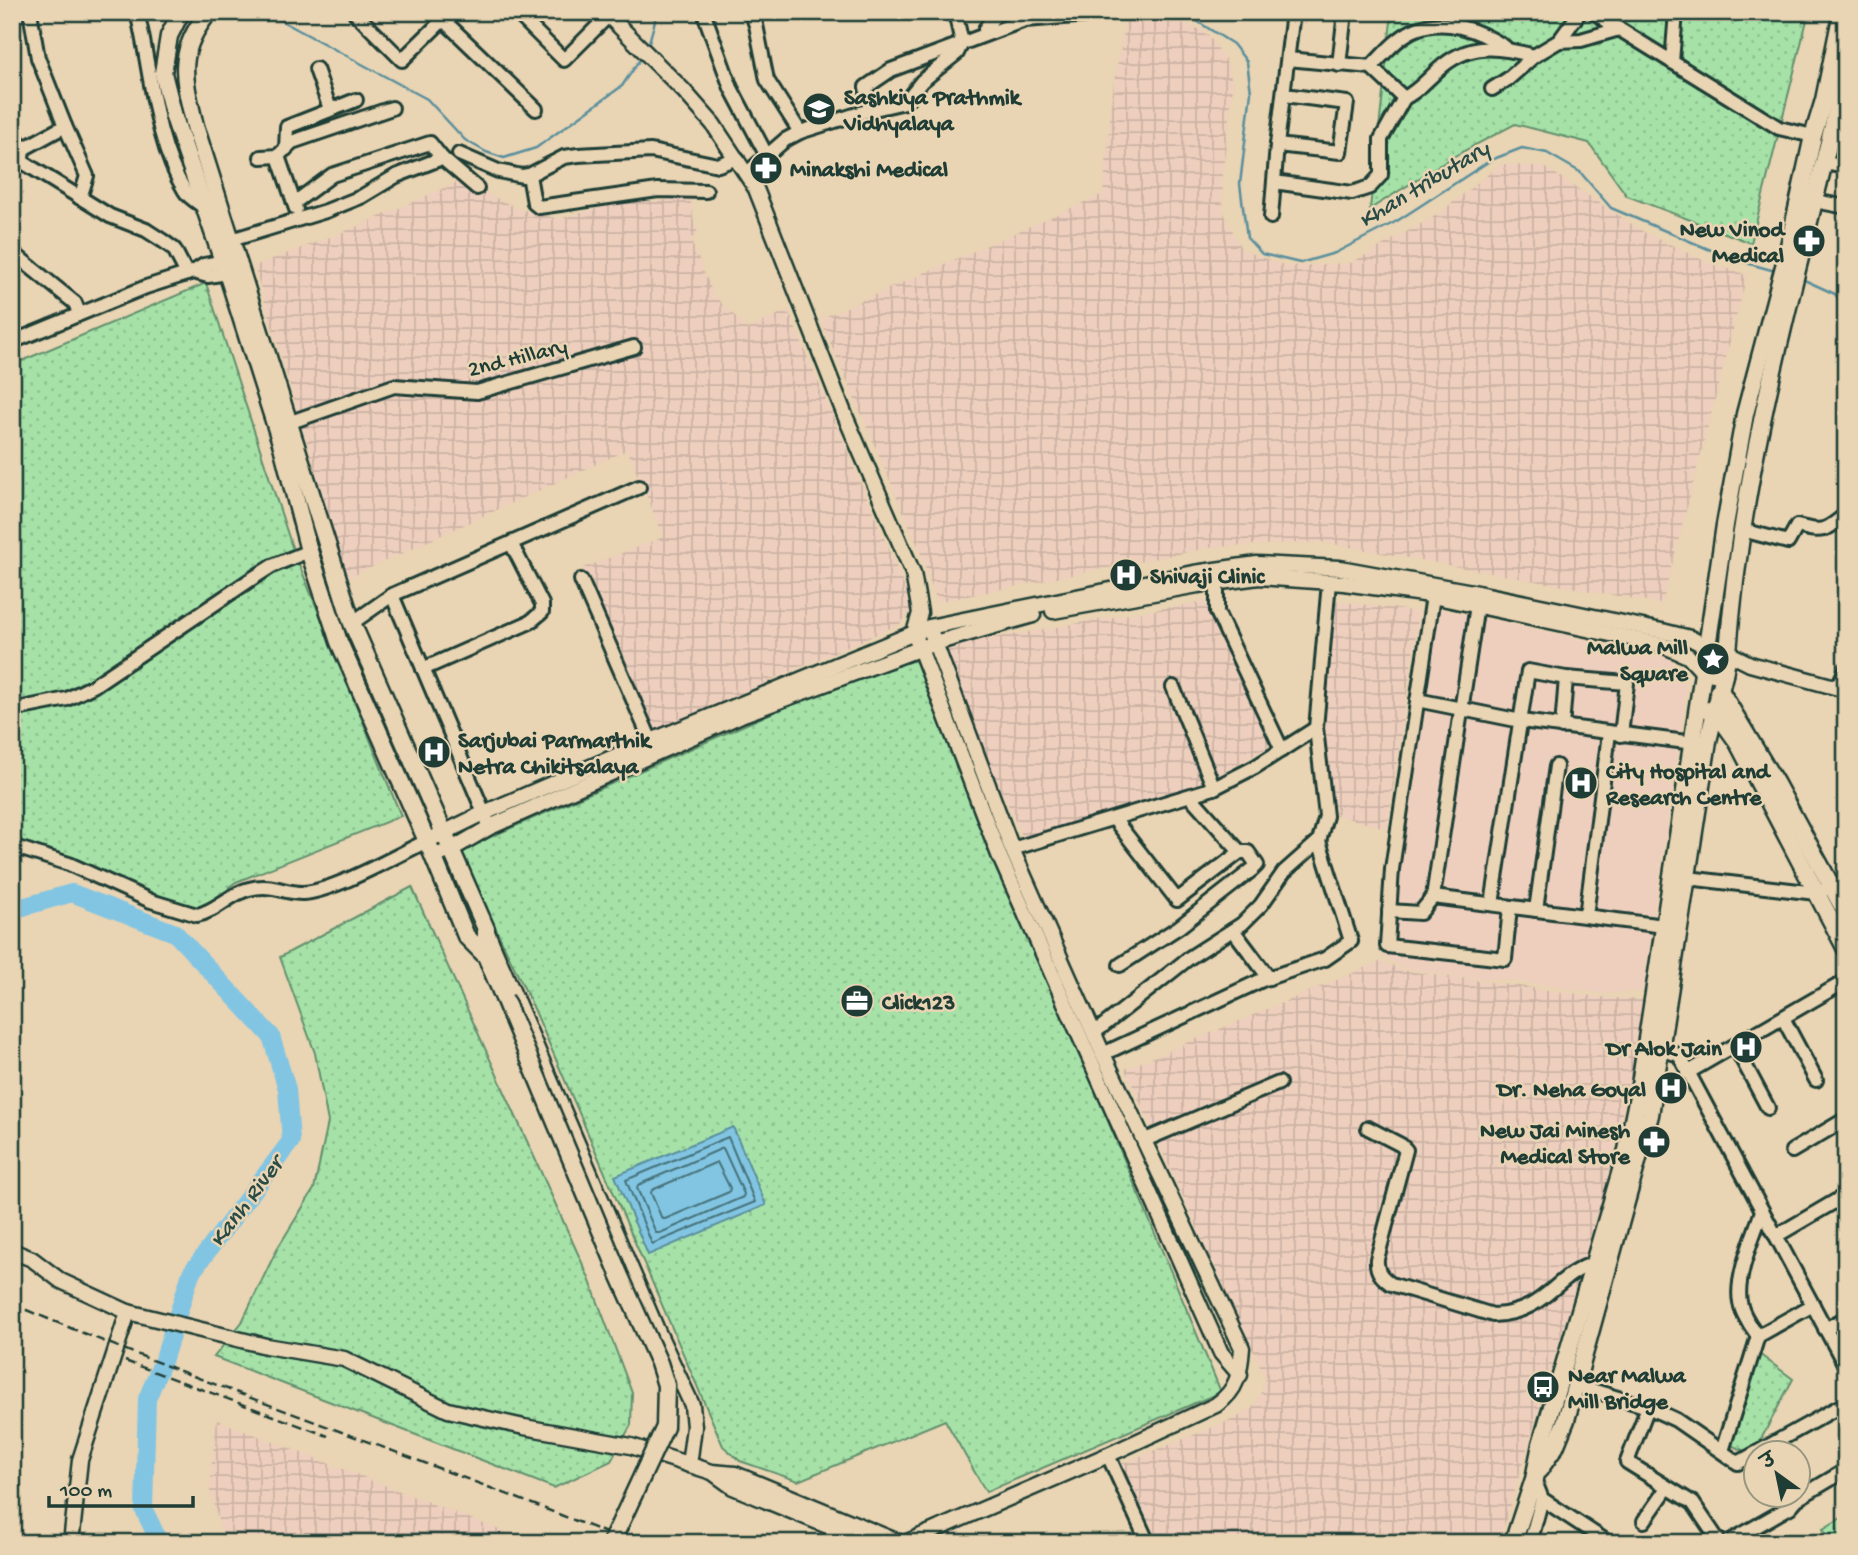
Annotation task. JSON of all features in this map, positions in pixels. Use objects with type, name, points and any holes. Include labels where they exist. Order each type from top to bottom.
[{"type":"main road","points":[[181,12],[169,36],[163,73],[174,117],[206,208],[232,266],[288,423],[352,623],[486,929],[486,956]]},
{"type":"main road","points":[[209,12],[194,29],[185,54],[184,81],[195,126],[231,240],[232,266],[309,551],[339,642],[466,936],[486,956],[666,1385],[665,1427],[611,1543]]},
{"type":"main road","points":[[1794,255],[1813,136],[1824,100],[1842,12]]},
{"type":"main road","points":[[1654,1047],[1680,877],[1702,671],[1736,461],[1751,390],[1794,255],[1815,201],[1846,73]]},
{"type":"main road","points":[[1513,1543],[1534,1479],[1541,1444],[1650,1115],[1664,926],[1680,877],[1721,692],[1728,653],[1732,586],[1786,284]]},
{"type":"main road","points":[[1707,647],[1728,653]]},
{"type":"main road","points":[[1702,671],[1724,675]]},
{"type":"main road","points":[[1702,688],[1721,692],[1776,784],[1824,890],[1846,949]]},
{"type":"main road","points":[[1699,705],[1717,713],[1737,741],[1824,890],[1846,914]]},
{"type":"main road","points":[[1534,1479],[1555,1447],[1566,1420],[1603,1255]]},
{"type":"street","points":[[137,12],[147,52],[153,104],[171,159],[186,193],[206,208]]},
{"type":"street","points":[[354,12],[402,60],[443,15],[536,109]]},
{"type":"street","points":[[12,1251],[32,1259],[61,1281],[128,1312],[266,1346],[344,1359],[448,1410],[631,1446],[712,1472],[735,1474],[903,1543],[1108,1455],[1216,1405],[1235,1388],[1240,1375],[1242,1348],[1103,1054],[1012,849],[929,627],[920,613],[913,573],[906,553],[846,418],[755,189],[713,124],[607,14],[564,60],[516,12]]},
{"type":"street","points":[[751,12],[766,80],[800,132]]},
{"type":"street","points":[[746,174],[785,140],[800,132],[870,110],[905,103],[922,81],[957,52],[962,43],[955,12]]},
{"type":"street","points":[[986,33],[985,29],[997,12]]},
{"type":"street","points":[[1271,218],[1293,12]]},
{"type":"street","points":[[1339,65],[1345,12]]},
{"type":"street","points":[[1492,89],[1534,56],[1559,41],[1580,12]]},
{"type":"street","points":[[1594,12],[1779,128],[1813,136]]},
{"type":"street","points":[[1672,62],[1676,12]]},
{"type":"street","points":[[29,13],[38,58],[87,176],[80,198]]},
{"type":"street","points":[[870,110],[866,87],[891,70],[1025,20],[1090,15]]},
{"type":"street","points":[[706,19],[731,88],[766,156]]},
{"type":"street","points":[[1371,67],[1399,40],[1413,31],[1427,27],[1462,27],[1478,32],[1506,48]]},
{"type":"street","points":[[1559,41],[1581,40],[1619,29]]},
{"type":"street","points":[[1274,182],[1352,193],[1370,187],[1381,175],[1381,139],[1404,98],[1459,54],[1490,47],[1506,48],[1534,56]]},
{"type":"street","points":[[1288,59],[1371,67],[1404,98]]},
{"type":"street","points":[[316,69],[330,109]]},
{"type":"street","points":[[1277,145],[1339,152],[1347,103],[1284,95]]},
{"type":"street","points":[[299,218],[282,152],[287,127],[356,100]]},
{"type":"street","points":[[261,157],[282,152],[292,142],[392,108]]},
{"type":"street","points":[[19,159],[65,126]]},
{"type":"street","points":[[12,132],[19,159],[110,216],[146,230],[163,241],[174,249],[190,273]]},
{"type":"street","points":[[294,203],[332,175],[430,142],[442,158],[477,188]]},
{"type":"street","points":[[459,155],[514,176],[529,175],[564,157],[578,155],[651,150],[718,165],[737,159]]},
{"type":"street","points":[[231,240],[327,211],[361,197],[396,176],[442,158]]},
{"type":"street","points":[[1825,163],[1846,167]]},
{"type":"street","points":[[529,175],[534,203],[539,206],[658,190],[706,191]]},
{"type":"street","points":[[1815,201],[1846,207]]},
{"type":"street","points":[[12,252],[75,303],[79,313]]},
{"type":"street","points":[[12,342],[146,287],[190,273],[208,276],[232,266]]},
{"type":"street","name":"2nd Hillary","points":[[288,423],[394,386],[477,392],[634,347]]},
{"type":"street","points":[[352,623],[392,595],[639,487]]},
{"type":"street","points":[[1742,530],[1788,542],[1797,526],[1816,531],[1828,529],[1846,514]]},
{"type":"street","points":[[423,669],[530,622],[542,612],[542,604],[510,543]]},
{"type":"street","points":[[12,710],[67,699],[85,690],[272,566],[309,551]]},
{"type":"street","points":[[434,857],[453,849],[487,820],[651,741],[929,627],[1194,573],[1257,564],[1329,582],[1477,604],[1662,645],[1688,656],[1702,671]]},
{"type":"street","points":[[12,846],[69,864],[151,901],[197,915],[204,914],[234,894],[248,889],[264,886],[302,893],[331,886],[445,832],[487,820],[741,715],[935,643],[1028,615],[1293,573],[1339,568],[1478,593],[1690,638],[1707,647]]},
{"type":"street","points":[[581,580],[651,741]]},
{"type":"street","points":[[1094,1033],[1189,958],[1233,930],[1261,905],[1284,872],[1318,841],[1326,816],[1316,728],[1329,582]]},
{"type":"street","points":[[1217,583],[1217,612],[1282,750]]},
{"type":"street","points":[[392,595],[487,820]]},
{"type":"street","points":[[1433,596],[1392,869],[1387,946],[1506,958],[1510,907]]},
{"type":"street","points":[[1389,911],[1420,913],[1433,897],[1477,604]]},
{"type":"street","points":[[920,613],[914,633],[999,855],[1221,1353],[1240,1375]]},
{"type":"street","points":[[1728,653],[1750,664],[1841,689],[1846,669]]},
{"type":"street","points":[[1724,675],[1750,664]]},
{"type":"street","points":[[1492,904],[1528,671],[1566,678],[1627,683],[1615,734],[1586,916]]},
{"type":"street","points":[[1562,727],[1566,678]]},
{"type":"street","points":[[1173,687],[1214,788]]},
{"type":"street","points":[[1417,700],[1521,722],[1694,743]]},
{"type":"street","points":[[1012,849],[1214,788],[1255,767],[1316,728]]},
{"type":"street","points":[[1536,910],[1556,766]]},
{"type":"street","points":[[1191,796],[1240,852]]},
{"type":"street","points":[[1114,819],[1177,900],[1240,852],[1248,852],[1256,865],[1179,927],[1120,965]]},
{"type":"street","points":[[1103,1054],[1269,978],[1325,958],[1351,941],[1318,841]]},
{"type":"street","points":[[1680,877],[1824,890]]},
{"type":"street","points":[[1433,897],[1664,926]]},
{"type":"street","points":[[486,929],[657,1330],[692,1405],[694,1427],[689,1465]]},
{"type":"street","points":[[1233,930],[1269,978]]},
{"type":"street","points":[[1687,1073],[1846,981]]},
{"type":"street","points":[[1783,1018],[1816,1080]]},
{"type":"street","points":[[1735,1046],[1768,1108]]},
{"type":"street","points":[[1654,1047],[1679,1055],[1846,1367]]},
{"type":"street","points":[[1145,1140],[1279,1083]]},
{"type":"street","points":[[1792,1151],[1846,1119]]},
{"type":"street","points":[[1368,1128],[1406,1150],[1377,1259],[1380,1274],[1391,1284],[1493,1315],[1507,1314],[1535,1304],[1579,1269],[1603,1255]]},
{"type":"street","points":[[1776,1236],[1846,1195]]},
{"type":"street","points":[[1758,1336],[1744,1315],[1739,1292],[1762,1211]]},
{"type":"street","points":[[1721,1451],[1758,1336],[1813,1305]]},
{"type":"street","points":[[71,1543],[80,1460],[128,1312]]},
{"type":"street","points":[[1825,1329],[1846,1318]]},
{"type":"street","points":[[1575,1385],[1648,1407],[1676,1420],[1738,1463],[1846,1404]]},
{"type":"street","points":[[1648,1407],[1626,1462],[1693,1503],[1720,1543]]},
{"type":"street","points":[[1108,1455],[1148,1543]]},
{"type":"street","points":[[1727,1543],[1790,1507],[1797,1499],[1846,1469]]},
{"type":"street","points":[[712,1472],[733,1487],[869,1543]]},
{"type":"street","points":[[1534,1479],[1542,1499],[1609,1543]]},
{"type":"street","points":[[1644,1521],[1667,1488]]},
{"type":"street","points":[[1530,1543],[1542,1499]]},
{"type":"shaded area","points":[[1128,12],[1145,12],[1205,31],[1225,59],[1233,84],[1222,177],[1224,213],[1241,249],[1286,266],[1351,263],[1437,215],[1501,164],[1545,167],[1642,231],[1707,262],[1747,275],[1662,604],[1322,542],[1213,547],[937,602],[919,548],[820,319],[1103,194],[1114,81]]},
{"type":"shaded area","points":[[460,181],[517,208],[559,219],[624,201],[662,201],[690,195],[698,234],[690,239],[714,296],[748,329],[788,310],[913,607],[900,624],[655,731],[583,568],[664,537],[627,450],[348,578],[254,266],[354,228]]},
{"type":"shaded area","points":[[1331,600],[1419,612],[1387,829],[1336,815],[1315,736]]},
{"type":"shaded area","points":[[1205,601],[1271,745],[1186,791],[1024,840],[936,648]]},
{"type":"shaded area","points":[[1437,608],[1666,657],[1681,668],[1687,687],[1643,991],[1606,994],[1506,980],[1471,978],[1407,969],[1383,957]]},
{"type":"shaded area","points":[[1382,961],[1407,971],[1608,998],[1648,1000],[1608,1177],[1499,1543],[1159,1543],[1121,1464],[1234,1419],[1252,1409],[1262,1391],[1265,1377],[1125,1069]]},
{"type":"shaded area","points":[[217,1420],[533,1543],[225,1543],[209,1488]]},
{"type":"green space","points":[[1392,12],[1809,12],[1751,243],[1627,196],[1589,143],[1515,124],[1458,154],[1370,209]]},
{"type":"green space","points":[[206,283],[292,547],[401,816],[236,882],[229,887],[228,895],[208,915],[12,847],[12,365]]},
{"type":"green space","points":[[912,651],[1221,1392],[986,1492],[945,1420],[798,1481],[740,1461],[723,1446],[535,1011],[459,851]]},
{"type":"green space","points":[[412,887],[588,1276],[632,1393],[631,1425],[611,1461],[554,1488],[214,1357],[242,1322],[277,1249],[314,1189],[328,1122],[315,1053],[280,957]]},
{"type":"green space","points":[[1759,1354],[1793,1379],[1761,1440],[1742,1440],[1742,1450],[1728,1444]]},
{"type":"green space","points":[[1846,1515],[1846,1543],[1832,1543],[1823,1529]]},
{"type":"water","points":[[733,1127],[766,1205],[648,1255],[615,1176]]},
{"type":"waterway","name":"Khan tributary","points":[[265,12],[427,99],[465,140],[504,158],[536,148],[622,86],[643,55]]},
{"type":"waterway","name":"Khan tributary","points":[[648,46],[655,12]]},
{"type":"waterway","name":"Khan tributary","points":[[1178,12],[1233,44],[1247,62],[1251,92],[1240,184],[1247,238],[1262,254],[1300,263],[1335,253],[1397,221],[1491,160],[1522,148],[1547,153],[1580,172],[1611,208],[1732,259],[1775,271]]},
{"type":"waterway","name":"Khan tributary","points":[[1802,279],[1835,294],[1846,310]]},
{"type":"waterway","name":"Kanh River","points":[[12,910],[72,893],[175,933],[271,1036],[287,1089],[291,1141],[191,1273],[164,1358],[147,1399],[144,1510],[160,1543]]},
{"type":"railway","points":[[12,1304],[166,1366],[631,1543]]},
{"type":"railway","points":[[125,1361],[328,1436]]},
{"type":"place","name":"Sashkiya Prathmik Vidhyalaya","points":[[819,109]]},
{"type":"place","name":"Minakshi Medical","points":[[766,168]]},
{"type":"place","name":"New Vinod Medical","points":[[1809,241]]},
{"type":"place","name":"Shivaji Clinic","points":[[1126,575]]},
{"type":"place","name":"Malwa Mill Square","points":[[1713,659]]},
{"type":"place","name":"Sarjubai Parmarthik Netra Chikitsalaya","points":[[434,752]]},
{"type":"place","name":"City Hospital and Research Centre","points":[[1581,783]]},
{"type":"place","name":"Click123","points":[[857,1001]]},
{"type":"place","name":"Dr Alok Jain","points":[[1746,1047]]},
{"type":"place","name":"Dr. Neha Goyal","points":[[1671,1088]]},
{"type":"place","name":"New Jai Minesh Medical Store","points":[[1654,1142]]},
{"type":"place","name":"Near Malwa Mill Bridge","points":[[1543,1387]]}]
